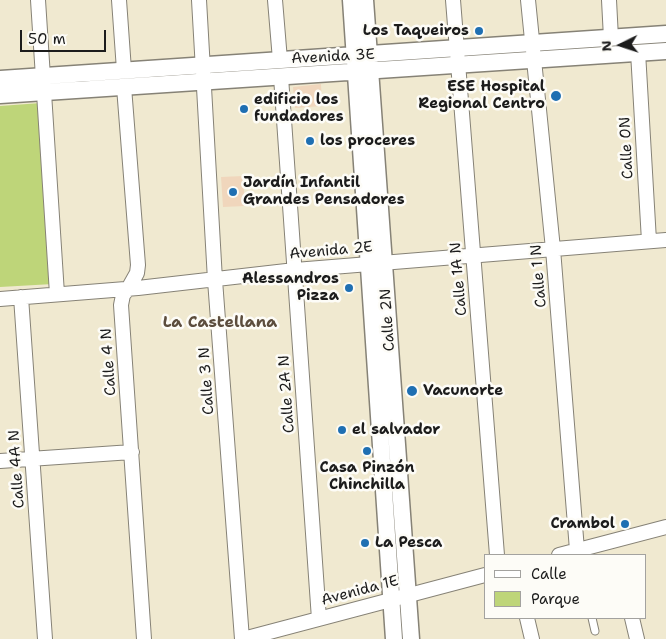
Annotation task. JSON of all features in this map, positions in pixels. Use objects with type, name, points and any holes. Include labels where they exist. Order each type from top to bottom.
[{"type":"street","points":[[38,0],[57,294]]},
{"type":"street","points":[[120,0],[124,70]]},
{"type":"street","name":"Calle 3 N","points":[[199,0],[216,280],[243,639]]},
{"type":"street","name":"Calle 2A N","points":[[275,0],[319,619]]},
{"type":"street","name":"Calle 2N","points":[[351,0],[362,63],[376,263],[394,639]]},
{"type":"street","name":"Calle 2N","points":[[362,63],[365,0]]},
{"type":"street","name":"Calle 1A N","points":[[453,0],[497,554]]},
{"type":"street","name":"Calle 1 N","points":[[528,0],[553,249],[578,553]]},
{"type":"street","points":[[609,0],[611,38]]},
{"type":"street","name":"Avenida 3E","points":[[532,52],[611,38],[666,34]]},
{"type":"street","name":"Avenida 3E","points":[[0,79],[203,64],[280,68],[532,52],[666,51]]},
{"type":"street","name":"Calle 0N","points":[[638,52],[649,241]]},
{"type":"street","name":"Avenida 3E","points":[[0,95],[204,82],[280,68]]},
{"type":"street","name":"Calle 4 N","points":[[124,87],[138,265],[137,273],[123,295],[121,306],[144,639]]},
{"type":"street","name":"Avenida 2E","points":[[0,299],[128,289],[295,270],[666,240]]},
{"type":"street","name":"Calle 2N","points":[[376,263],[411,639]]},
{"type":"street","name":"Calle 4A N","points":[[21,297],[46,639]]},
{"type":"street","points":[[0,461],[132,452]]},
{"type":"street","points":[[578,553],[612,541],[666,527]]},
{"type":"street","points":[[612,541],[615,554]]},
{"type":"street","name":"Avenida 1E","points":[[243,639],[483,576]]},
{"type":"street","points":[[527,619],[532,639]]},
{"type":"street","points":[[632,619],[637,639]]},
{"type":"lane","points":[[0,100],[34,97],[44,92]]},
{"type":"lane","points":[[592,619],[595,631]]},
{"type":"shaded area","points":[[321,84],[322,106],[295,108],[293,87]]},
{"type":"shaded area","name":"Jardín Infantil Grandes Pensadores","points":[[243,176],[245,206],[223,207],[221,177]]},
{"type":"green space","points":[[41,103],[53,284],[0,287],[0,106]]},
{"type":"place","name":"Los Taqueiros","points":[[479,31]]},
{"type":"place","name":"ESE Hospital Regional Centro","points":[[556,96]]},
{"type":"place","name":"edificio los fundadores","points":[[244,109]]},
{"type":"place","name":"los proceres","points":[[310,141]]},
{"type":"place","name":"Jardín Infantil Grandes Pensadores","points":[[233,192]]},
{"type":"place","name":"Alessandros Pizza","points":[[349,288]]},
{"type":"place","name":"Vacunorte","points":[[412,391]]},
{"type":"place","name":"el salvador","points":[[342,430]]},
{"type":"place","name":"Casa Pinzón Chinchilla","points":[[367,451]]},
{"type":"place","name":"Crambol","points":[[625,524]]},
{"type":"place","name":"La Pesca","points":[[365,543]]},
{"type":"district","name":"La Castellana","points":[[220,323]]}]
